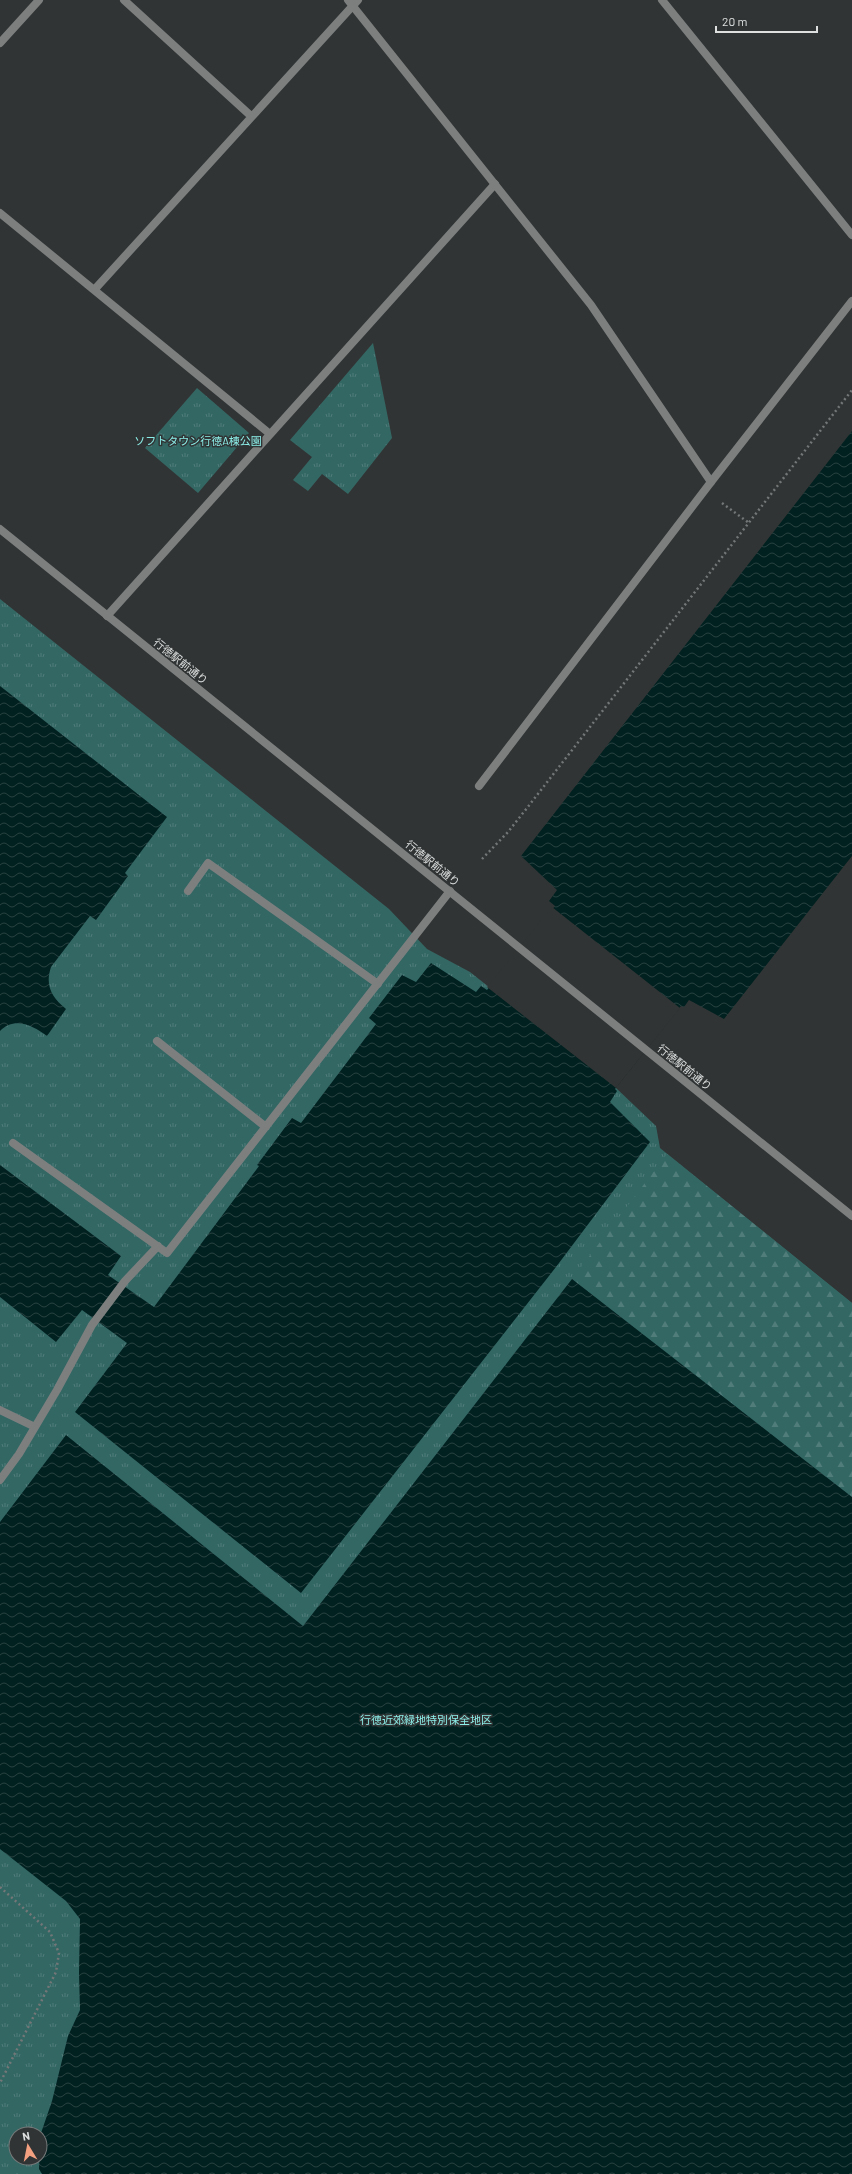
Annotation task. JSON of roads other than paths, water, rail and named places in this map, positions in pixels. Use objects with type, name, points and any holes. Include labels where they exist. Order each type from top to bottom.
[{"type":"street","points":[[0,43],[38,0]]},
{"type":"street","points":[[124,0],[251,116]]},
{"type":"street","points":[[662,0],[852,235]]},
{"type":"street","points":[[95,289],[353,2],[591,305],[711,482]]},
{"type":"street","points":[[107,616],[495,184]]},
{"type":"street","points":[[0,213],[95,289],[270,434]]},
{"type":"street","points":[[478,786],[852,301]]},
{"type":"street","name":"行徳駅前通り","points":[[0,529],[852,1216]]},
{"type":"street","points":[[188,891],[208,863],[378,984]]},
{"type":"street","points":[[13,1143],[167,1253],[450,891]]},
{"type":"street","points":[[157,1041],[266,1127]]},
{"type":"street","points":[[0,1480],[20,1454],[92,1325],[125,1281],[158,1246]]},
{"type":"street","points":[[0,1410],[35,1427]]},
{"type":"water","points":[[852,431],[852,856],[724,1019],[689,1000],[684,1007],[681,1006],[615,1089],[617,1091],[610,1102],[650,1142],[556,1267],[301,1593],[75,1412],[127,1343],[82,1310],[56,1342],[0,1297],[0,1165],[121,1256],[108,1275],[154,1307],[259,1166],[257,1165],[292,1118],[301,1123],[376,1024],[369,1018],[402,975],[416,982],[431,963],[476,992],[481,986],[487,990],[555,906],[549,901],[557,890],[521,856]]},
{"type":"water","points":[[0,686],[167,817],[125,873],[128,876],[96,920],[90,916],[51,967],[49,973],[49,985],[56,1000],[66,1009],[47,1036],[30,1026],[18,1023],[6,1026],[0,1031]]},
{"type":"water","points":[[572,1279],[852,1497],[852,2174],[42,2174],[39,2166],[48,2166],[48,2126],[43,2126],[52,2101],[68,2036],[80,2010],[80,1919],[66,1901],[0,1849],[0,1522],[66,1435],[303,1626]]},
{"type":"park label","name":"ソフトタウン行徳A棟公園","points":[[198,440]]},
{"type":"park label","name":"行徳近郊緑地特別保全地区","points":[[426,1719]]}]
